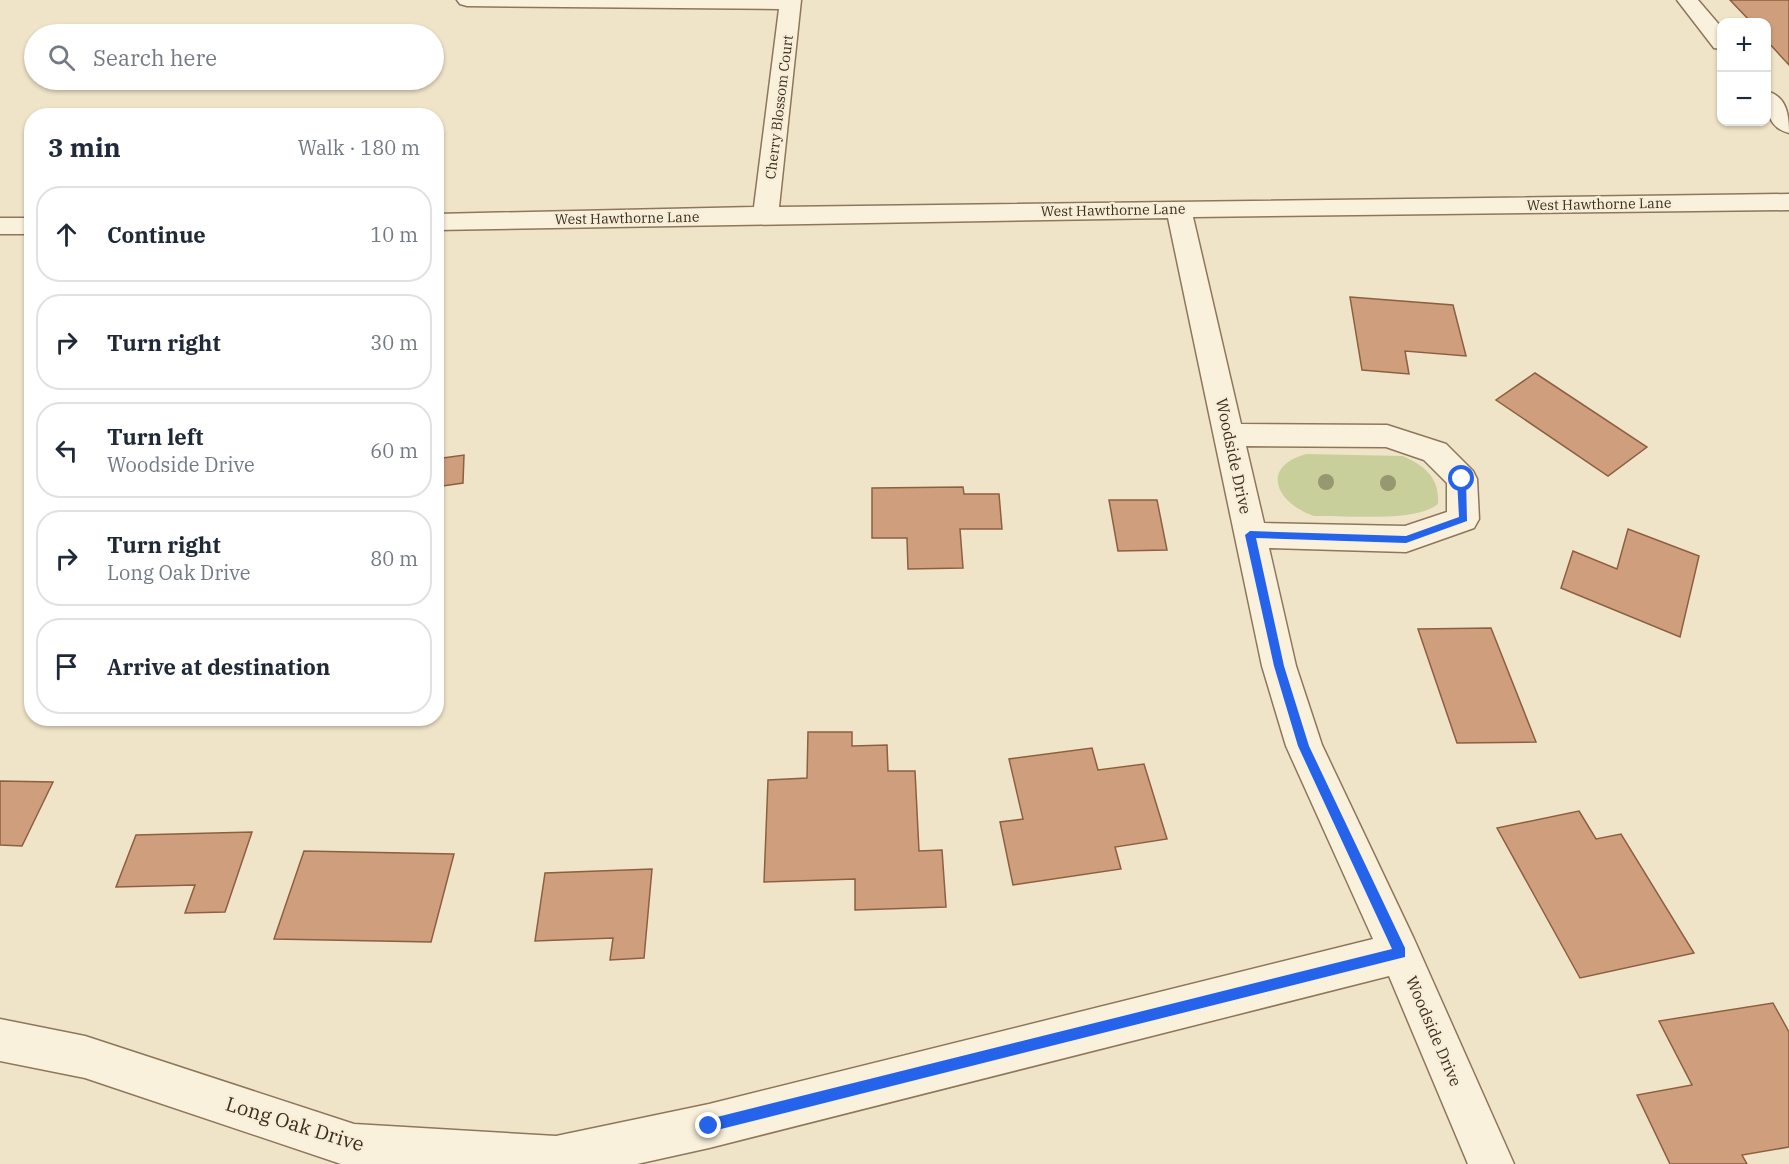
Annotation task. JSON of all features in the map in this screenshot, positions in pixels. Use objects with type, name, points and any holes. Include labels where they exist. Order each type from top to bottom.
[{"type":"street","points":[[467,0],[791,2]]},
{"type":"street","points":[[1687,0],[1717,37]]},
{"type":"street","name":"Cherry Blossom Court","points":[[766,215],[791,2]]},
{"type":"street","points":[[1774,99],[1789,126]]},
{"type":"street","name":"West Hawthorne Lane","points":[[444,222],[766,215],[1789,202]]},
{"type":"street","name":"Woodside Drive","points":[[1179,209],[1279,666],[1304,746],[1400,953],[1491,1164]]},
{"type":"street","points":[[0,226],[24,225]]},
{"type":"street","points":[[1230,435],[1387,436],[1435,452],[1462,479],[1463,519],[1406,539],[1250,535]]},
{"type":"street","name":"Long Oak Drive","points":[[0,1040],[85,1057],[354,1146],[556,1162],[709,1126],[1400,953]]},
{"type":"green space","points":[[1306,454],[1403,456],[1430,474],[1436,487],[1438,504],[1427,510],[1397,516],[1314,516],[1291,503],[1278,486],[1278,477],[1282,468],[1291,460]]},
{"type":"building","points":[[1730,0],[1789,0],[1789,65],[1771,45],[1771,18],[1747,18]]},
{"type":"building","points":[[1350,297],[1453,305],[1466,356],[1405,351],[1409,374],[1362,370]]},
{"type":"building","points":[[1535,373],[1647,447],[1608,476],[1496,400]]},
{"type":"building","points":[[464,455],[463,483],[444,486],[444,458]]},
{"type":"building","points":[[963,487],[964,494],[999,494],[1002,529],[960,529],[963,568],[908,569],[907,538],[872,538],[872,488]]},
{"type":"building","points":[[1109,500],[1157,500],[1167,550],[1118,551]]},
{"type":"building","points":[[1628,529],[1699,556],[1680,637],[1561,588],[1573,551],[1617,569]]},
{"type":"building","points":[[1491,628],[1536,742],[1457,743],[1418,629]]},
{"type":"building","points":[[808,732],[852,732],[852,746],[887,745],[888,771],[915,771],[919,851],[942,850],[946,907],[855,910],[855,879],[764,882],[768,780],[807,778]]},
{"type":"building","points":[[1092,748],[1098,770],[1144,764],[1167,839],[1115,847],[1121,869],[1013,885],[1000,822],[1023,819],[1009,759]]},
{"type":"building","points":[[0,781],[53,782],[22,846],[0,845]]},
{"type":"building","points":[[1579,811],[1596,839],[1621,834],[1694,953],[1580,978],[1497,828]]},
{"type":"building","points":[[252,832],[225,912],[185,913],[195,885],[116,887],[136,835]]},
{"type":"building","points":[[304,851],[454,854],[431,942],[274,939]]},
{"type":"building","points":[[652,869],[644,958],[610,960],[613,938],[535,941],[545,873]]},
{"type":"building","points":[[1773,1003],[1789,1032],[1789,1147],[1742,1155],[1747,1164],[1670,1164],[1637,1095],[1692,1085],[1659,1021]]},
{"type":"route","points":[[709,1126],[1400,953],[1304,746],[1279,666],[1250,535],[1406,539],[1463,519],[1462,479]]}]
